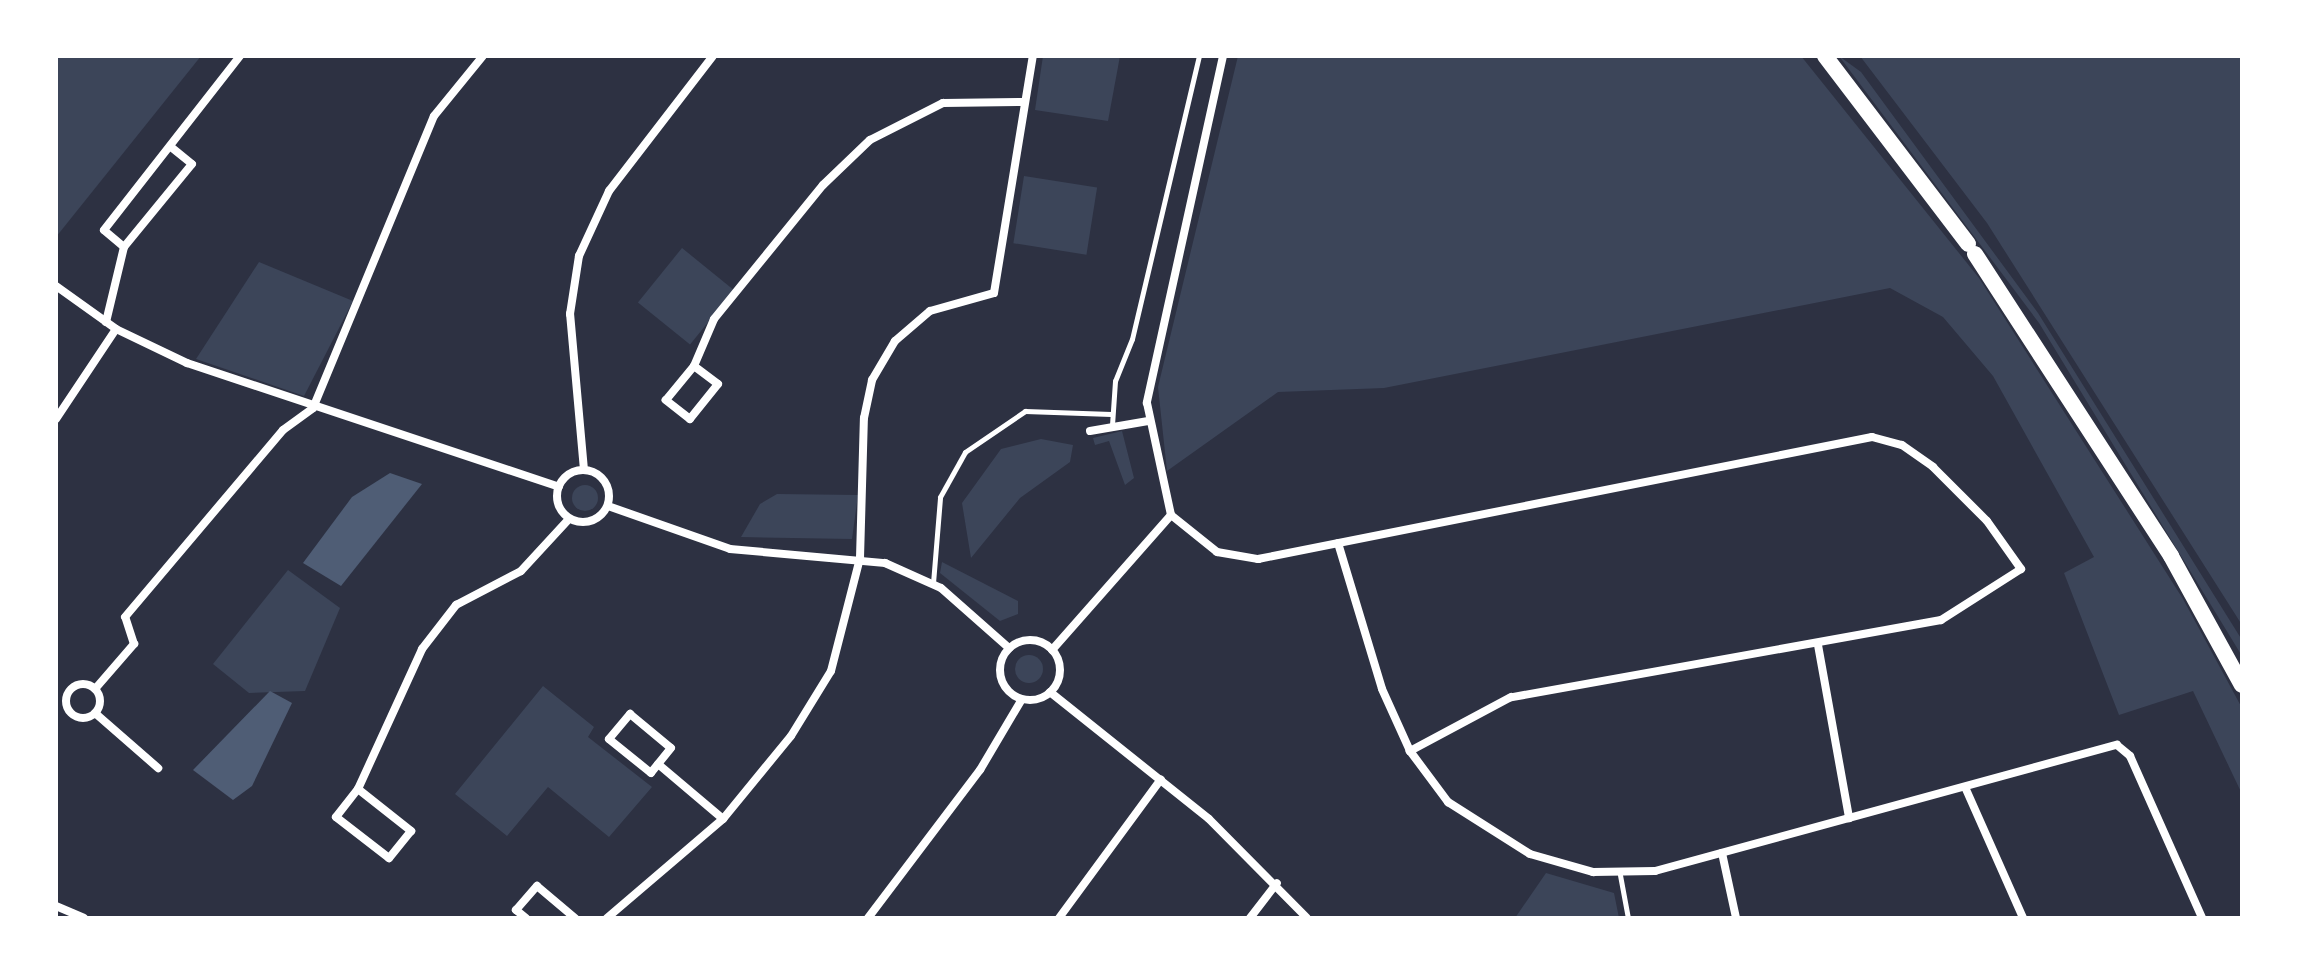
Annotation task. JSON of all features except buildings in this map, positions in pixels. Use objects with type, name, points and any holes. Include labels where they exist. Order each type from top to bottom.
[{"type":"main road","points":[[1825,56],[1972,249],[2171,556],[2242,685]]},
{"type":"street","points":[[124,247],[104,230],[240,56]]},
{"type":"street","points":[[158,768],[95,713],[95,689],[134,644],[125,617],[283,430],[313,408],[434,116],[483,56]]},
{"type":"street","points":[[584,470],[570,314],[579,256],[623,171],[713,56]]},
{"type":"street","points":[[607,918],[723,819],[822,689],[844,636],[860,558],[864,418],[872,380],[895,341],[922,316],[994,293],[1033,56]]},
{"type":"street","points":[[1223,56],[1152,366],[1148,421],[1171,515],[1236,559],[1338,543],[1855,437],[1888,439],[1970,502],[2021,569],[1941,620],[1818,645],[1511,697],[1410,751]]},
{"type":"street","points":[[694,366],[718,384],[690,419],[666,400],[694,366],[714,319],[823,185],[870,140],[943,103],[1024,102]]},
{"type":"street","points":[[106,322],[124,247],[192,164],[170,146]]},
{"type":"street","points":[[56,286],[116,329],[313,408],[559,487]]},
{"type":"street","points":[[56,419],[116,329]]},
{"type":"street","points":[[1090,431],[1148,421]]},
{"type":"street","points":[[559,487],[584,470]]},
{"type":"street","points":[[584,470],[605,482],[608,506]]},
{"type":"street","points":[[559,487],[558,503],[569,519],[588,522],[608,506]]},
{"type":"street","points":[[608,506],[730,549],[774,557],[860,558],[933,584],[1009,648]]},
{"type":"street","points":[[1052,650],[1171,515]]},
{"type":"street","points":[[358,789],[411,831],[389,858],[336,817],[358,789],[438,623],[465,599],[531,563],[569,519]]},
{"type":"street","points":[[1338,543],[1382,689],[1410,751],[1448,802],[1495,835],[1567,867],[1620,875],[1722,853],[2096,748],[2123,748],[2202,918]]},
{"type":"street","points":[[868,918],[972,782],[1022,699],[1050,692],[1059,676],[1052,650],[1034,640],[1009,648]]},
{"type":"street","points":[[1818,645],[1849,818]]},
{"type":"street","points":[[1009,648],[1001,679],[1022,699]]},
{"type":"street","points":[[95,689],[74,688],[66,703],[77,717],[95,713]]},
{"type":"street","points":[[1050,692],[1161,779],[1277,883],[1307,918]]},
{"type":"street","points":[[630,714],[671,748],[658,764],[651,773],[609,739],[630,714]]},
{"type":"street","points":[[658,764],[723,819]]},
{"type":"street","points":[[1059,918],[1161,779]]},
{"type":"street","points":[[1965,787],[2023,918]]},
{"type":"street","points":[[1722,853],[1736,918]]},
{"type":"street","points":[[1250,918],[1277,883]]},
{"type":"street","points":[[526,918],[516,910],[537,886],[575,918]]},
{"type":"street","points":[[56,906],[84,918]]},
{"type":"lane","points":[[1112,425],[1111,414],[1199,56]]},
{"type":"lane","points":[[933,584],[940,497],[965,452],[1025,411],[1111,414]]},
{"type":"lane","points":[[1620,875],[1628,918]]},
{"type":"shaded area","points":[[56,56],[201,56],[56,237]]},
{"type":"shaded area","points":[[1043,56],[1120,56],[1108,121],[1035,110]]},
{"type":"shaded area","points":[[1238,56],[1801,56],[1979,278],[2183,599],[2242,708],[2242,794],[2193,691],[2119,715],[2064,573],[2094,557],[1993,376],[1943,317],[1890,288],[1384,388],[1278,392],[1167,471],[1158,387]]},
{"type":"shaded area","points":[[1839,56],[1861,72],[2038,313],[2242,640],[2242,656],[2039,323]]},
{"type":"shaded area","points":[[1860,56],[2242,56],[2242,625],[1987,223]]},
{"type":"shaded area","points":[[1024,176],[1097,188],[1086,255],[1013,243]]},
{"type":"shaded area","points":[[682,248],[734,290],[690,345],[638,302]]},
{"type":"shaded area","points":[[259,262],[353,301],[304,396],[196,359]]},
{"type":"shaded area","points":[[1122,431],[1134,478],[1125,485],[1109,441],[1095,445],[1093,438]]},
{"type":"shaded area","points":[[1041,439],[1073,445],[1070,462],[1020,498],[971,558],[962,503],[1001,449]]},
{"type":"shaded area","points":[[390,473],[422,484],[341,586],[303,563],[352,497]]},
{"type":"shaded area","points":[[585,485],[594,489],[598,498],[594,507],[585,511],[576,507],[572,498],[576,489]]},
{"type":"shaded area","points":[[777,494],[858,495],[852,539],[741,537],[760,504]]},
{"type":"shaded area","points":[[942,562],[1018,601],[1018,614],[1000,621],[940,573]]},
{"type":"shaded area","points":[[288,570],[340,608],[305,691],[249,693],[213,664]]},
{"type":"shaded area","points":[[1029,655],[1039,659],[1043,669],[1039,679],[1029,683],[1019,679],[1015,669],[1019,659]]},
{"type":"shaded area","points":[[543,686],[594,727],[588,737],[652,787],[609,837],[548,787],[507,836],[455,794]]},
{"type":"shaded area","points":[[270,691],[292,703],[252,786],[233,800],[193,770]]},
{"type":"shaded area","points":[[1546,873],[1614,893],[1619,918],[1515,918]]}]
